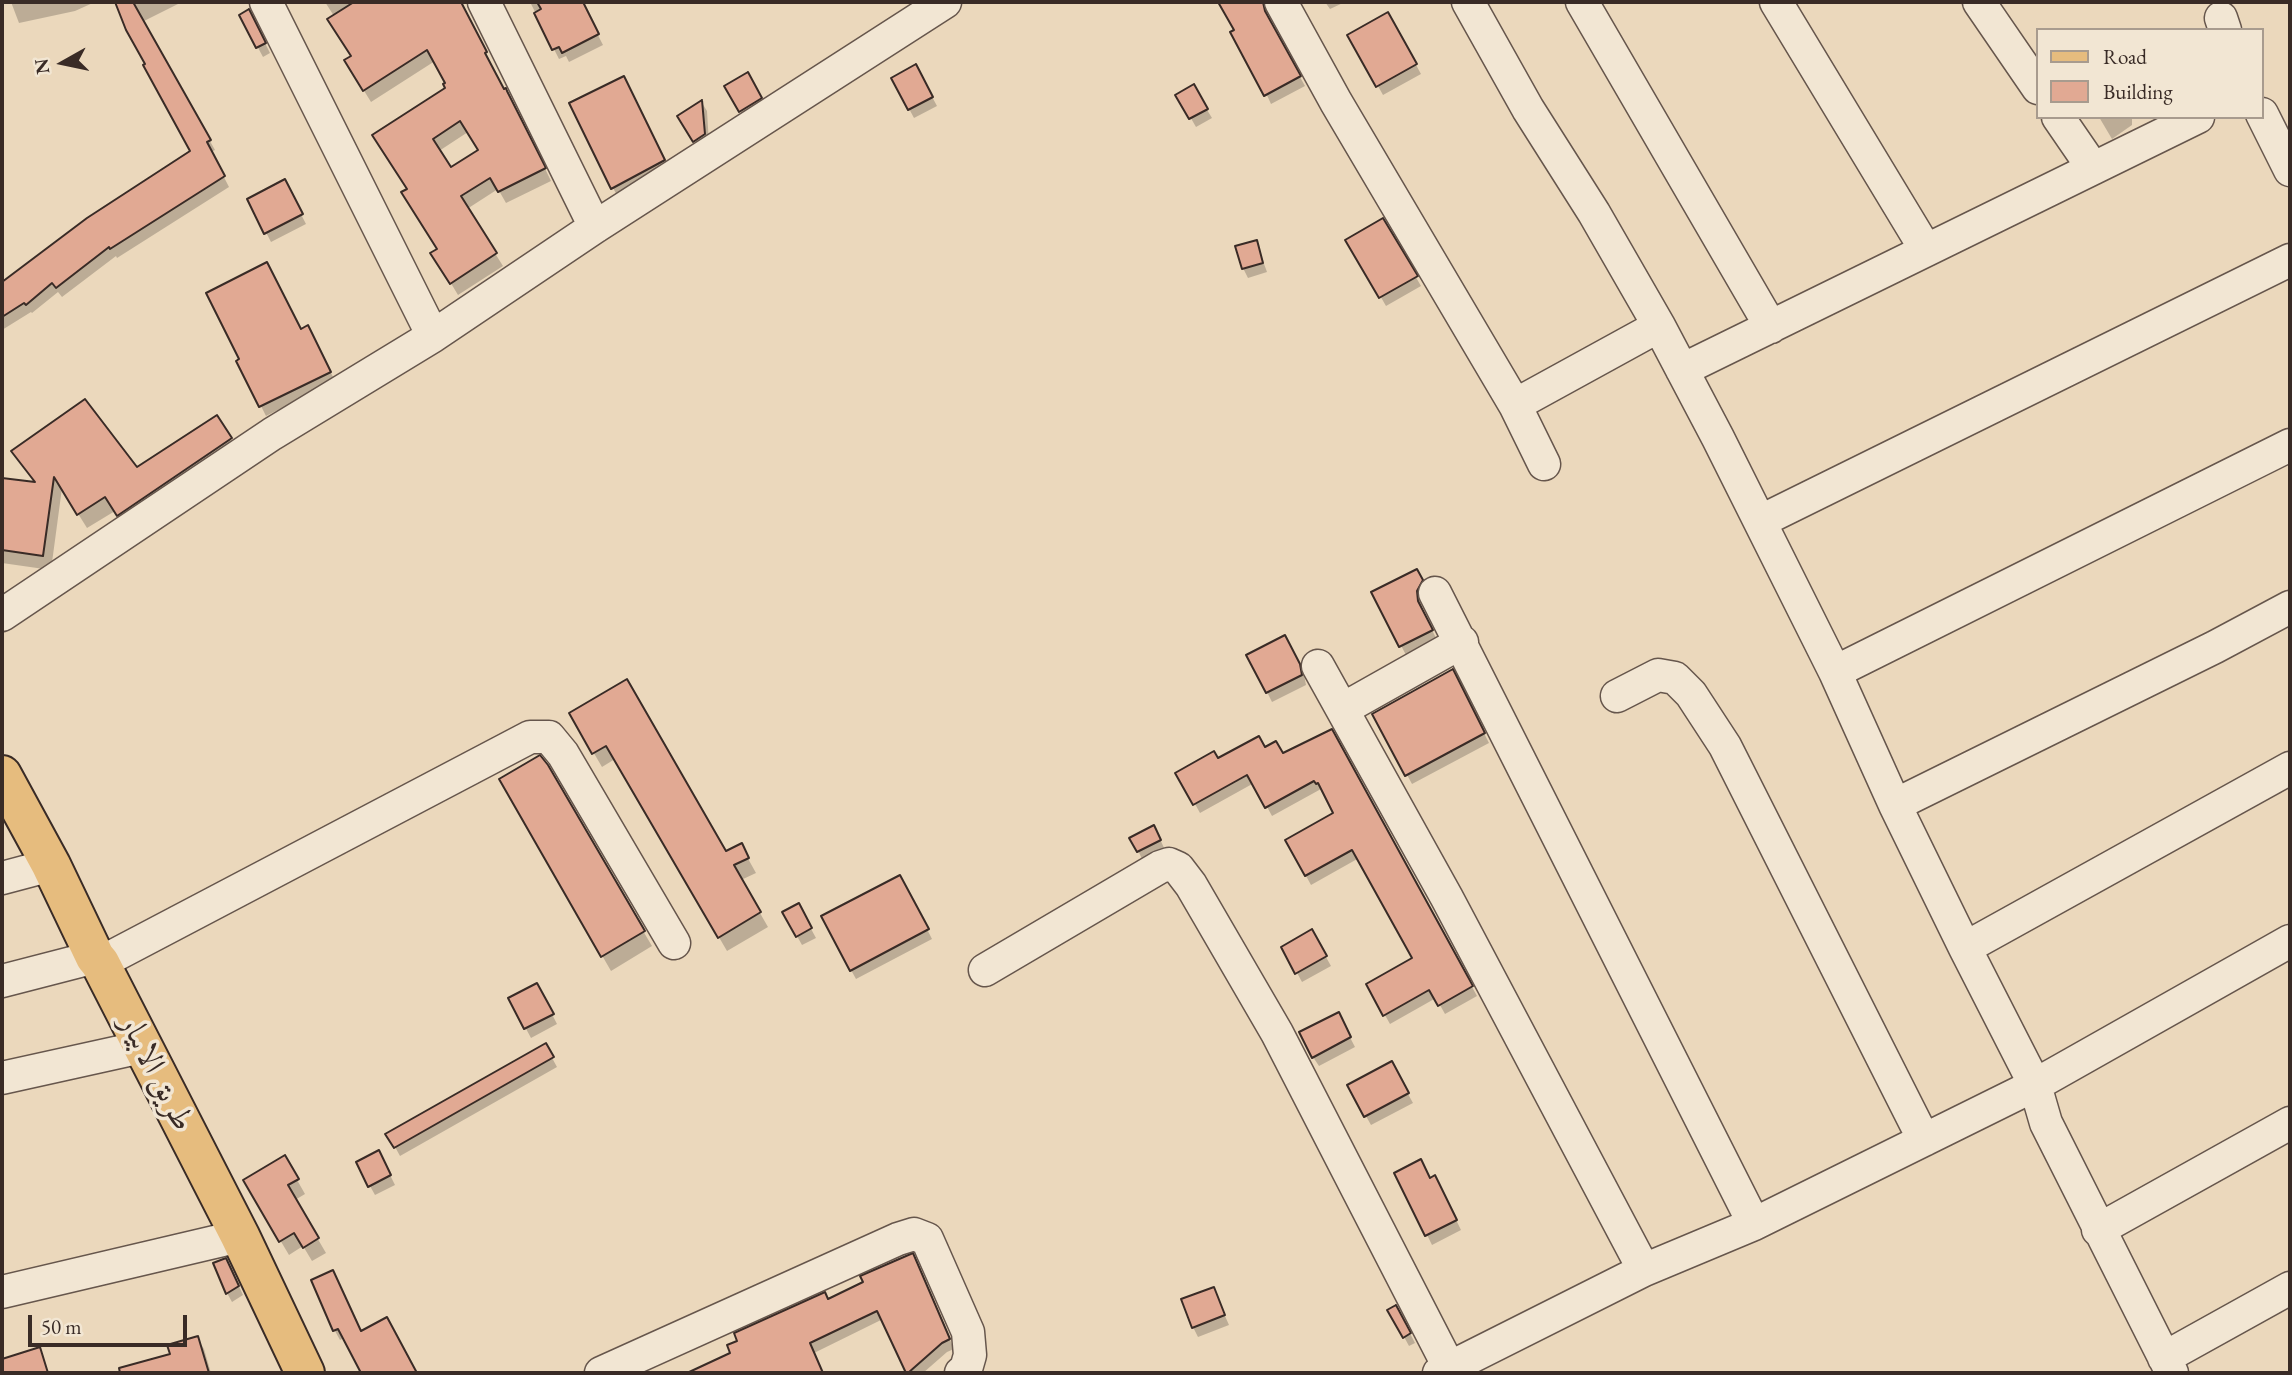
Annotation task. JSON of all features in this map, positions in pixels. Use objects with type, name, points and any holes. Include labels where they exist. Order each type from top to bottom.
[{"type":"main road","name":"طريق الابيار","points":[[2,775],[51,865],[97,960],[240,1236],[305,1373]]},
{"type":"street","points":[[266,2],[433,336]]},
{"type":"street","points":[[484,2],[595,227]]},
{"type":"street","points":[[2,615],[272,433],[433,336],[595,227],[945,2]]},
{"type":"street","points":[[1281,2],[1350,126],[1515,405],[1544,464]]},
{"type":"street","points":[[1468,2],[1528,110],[1594,213],[1659,326],[1761,521],[1835,672],[1895,805],[2035,1085],[2046,1123],[2168,1366],[2290,1288]]},
{"type":"street","points":[[1582,2],[1771,327]]},
{"type":"street","points":[[1776,2],[1926,250]]},
{"type":"street","points":[[1979,2],[2036,85]]},
{"type":"street","points":[[2264,118],[2290,170]]},
{"type":"street","points":[[2059,119],[2093,168]]},
{"type":"street","points":[[1682,370],[2194,119]]},
{"type":"street","points":[[1761,521],[2290,260]]},
{"type":"street","points":[[1515,405],[1659,326]]},
{"type":"street","points":[[1835,672],[2290,445]]},
{"type":"street","points":[[1435,593],[1754,1224]]},
{"type":"street","points":[[1895,805],[2215,647],[2290,607]]},
{"type":"street","points":[[1343,709],[1462,642]]},
{"type":"street","points":[[1318,666],[1447,898],[1644,1270]]},
{"type":"street","points":[[1617,696],[1658,675],[1675,678],[1696,702],[1725,746],[1924,1140]]},
{"type":"street","points":[[2,981],[97,960],[530,737],[549,737],[563,754],[674,943]]},
{"type":"street","points":[[1965,948],[2290,768]]},
{"type":"street","points":[[985,970],[1160,867],[1169,864],[1178,868],[1277,1032],[1454,1370],[1644,1270],[1754,1224],[2035,1085],[2290,941]]},
{"type":"street","points":[[2,878],[51,865]]},
{"type":"street","points":[[2,1078],[142,1047]]},
{"type":"street","points":[[2098,1230],[2290,1123]]},
{"type":"street","points":[[601,1373],[914,1234],[927,1238],[968,1332],[971,1355],[966,1369],[961,1373]]},
{"type":"street","points":[[2,1292],[240,1236]]},
{"type":"building","points":[[115,2],[133,2],[211,140],[207,142],[225,176],[110,249],[109,247],[56,288],[52,283],[26,305],[24,303],[2,317],[2,282],[87,218],[190,151],[143,65],[145,64],[126,30]]},
{"type":"building","points":[[354,2],[461,2],[546,168],[498,192],[490,178],[461,196],[497,253],[450,284],[430,253],[437,249],[401,192],[407,189],[372,135],[445,88],[445,83],[427,50],[363,91],[344,60],[351,56],[327,19]],"holes":[[[460,121],[478,150],[451,167],[433,139]]]},
{"type":"building","points":[[537,2],[583,2],[599,34],[562,53],[559,47],[552,50],[534,13],[541,9]]},
{"type":"building","points":[[1218,2],[1263,2],[1265,11],[1301,76],[1264,96],[1230,32],[1234,30]]},
{"type":"building","points":[[249,9],[266,43],[256,48],[239,15]]},
{"type":"building","points":[[1388,12],[1417,64],[1376,87],[1347,35]]},
{"type":"building","points":[[916,64],[933,97],[908,110],[891,78]]},
{"type":"building","points":[[748,72],[762,98],[739,112],[724,86]]},
{"type":"building","points":[[624,76],[665,160],[611,189],[569,103]]},
{"type":"building","points":[[1194,84],[1208,109],[1189,119],[1175,95]]},
{"type":"building","points":[[702,100],[705,134],[693,142],[677,116]]},
{"type":"building","points":[[285,179],[303,214],[264,234],[247,199]]},
{"type":"building","points":[[1383,218],[1418,276],[1379,298],[1345,240]]},
{"type":"building","points":[[1257,240],[1263,263],[1242,269],[1235,246]]},
{"type":"building","points":[[267,262],[301,329],[308,325],[331,372],[259,407],[206,293]]},
{"type":"building","points":[[85,399],[137,467],[217,415],[232,438],[117,516],[105,497],[77,515],[54,477],[43,556],[2,550],[2,478],[35,482],[11,451]]},
{"type":"building","points":[[1417,569],[1423,580],[1417,591],[1418,601],[1433,630],[1399,647],[1371,592]]},
{"type":"building","points":[[1285,635],[1300,664],[1302,675],[1266,693],[1246,655]]},
{"type":"building","points":[[1453,669],[1485,733],[1405,776],[1372,714]]},
{"type":"building","points":[[627,679],[726,851],[742,843],[749,858],[734,865],[761,912],[718,938],[606,746],[592,754],[569,713]]},
{"type":"building","points":[[1332,729],[1473,986],[1438,1006],[1429,990],[1383,1016],[1366,984],[1412,958],[1352,850],[1305,876],[1285,840],[1333,813],[1318,783],[1314,781],[1265,808],[1247,775],[1193,805],[1175,773],[1214,751],[1218,758],[1259,736],[1265,747],[1276,741],[1283,753]]},
{"type":"building","points":[[540,755],[645,931],[601,957],[499,779]]},
{"type":"building","points":[[1154,825],[1161,840],[1137,852],[1129,838]]},
{"type":"building","points":[[900,875],[929,929],[850,971],[821,916]]},
{"type":"building","points":[[799,903],[812,928],[796,937],[782,912]]},
{"type":"building","points":[[1312,929],[1327,956],[1295,974],[1281,947]]},
{"type":"building","points":[[537,983],[554,1014],[524,1029],[508,998]]},
{"type":"building","points":[[1339,1012],[1351,1037],[1312,1058],[1299,1032]]},
{"type":"building","points":[[546,1043],[554,1057],[394,1148],[385,1134]]},
{"type":"building","points":[[1392,1061],[1409,1093],[1364,1117],[1347,1085]]},
{"type":"building","points":[[379,1150],[391,1175],[368,1187],[356,1162]]},
{"type":"building","points":[[285,1155],[299,1179],[288,1185],[319,1238],[303,1248],[294,1233],[279,1242],[243,1180]]},
{"type":"building","points":[[1421,1159],[1430,1178],[1435,1175],[1457,1220],[1425,1236],[1394,1173]]},
{"type":"building","points":[[913,1253],[950,1339],[908,1373],[877,1311],[810,1343],[823,1373],[687,1373],[730,1353],[727,1345],[737,1341],[734,1333],[825,1292],[828,1299],[863,1282],[860,1276]]},
{"type":"building","points":[[226,1258],[239,1286],[226,1294],[213,1263]]},
{"type":"building","points":[[333,1270],[361,1331],[387,1317],[417,1373],[361,1373],[338,1329],[333,1331],[311,1280]]},
{"type":"building","points":[[1214,1287],[1225,1315],[1192,1328],[1181,1299]]},
{"type":"building","points":[[1396,1305],[1411,1333],[1403,1338],[1387,1310]]},
{"type":"building","points":[[198,1336],[209,1373],[120,1373],[119,1368],[170,1354],[167,1345]]},
{"type":"building","points":[[40,1347],[48,1373],[2,1373],[2,1359]]}]
